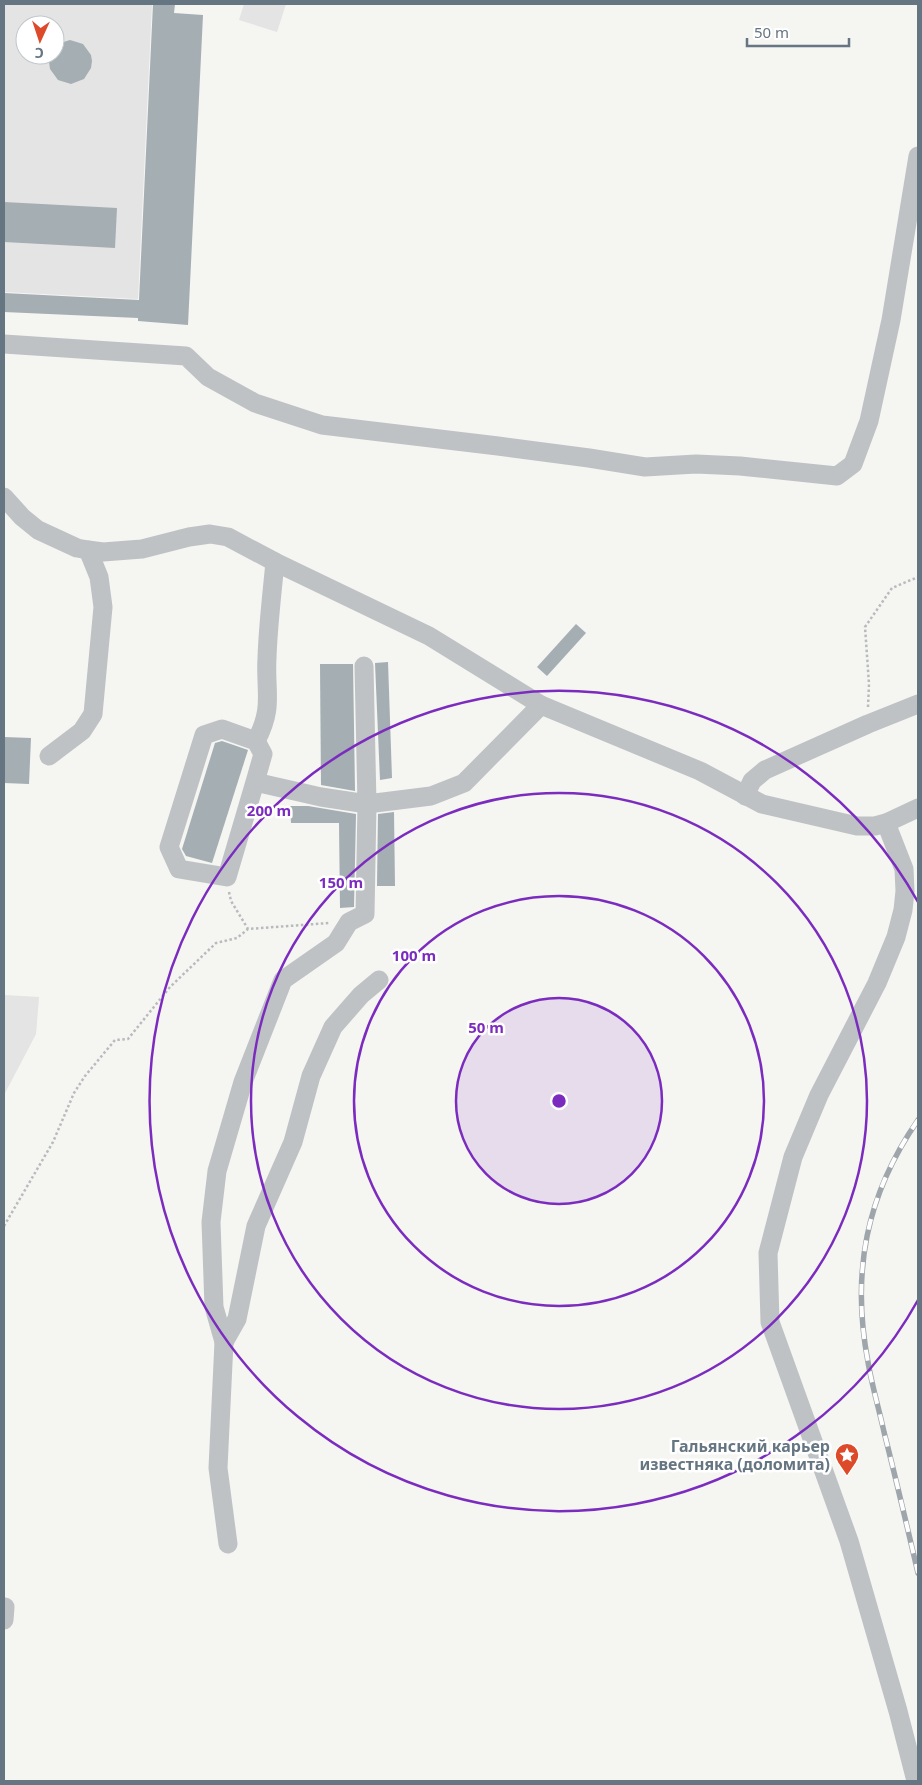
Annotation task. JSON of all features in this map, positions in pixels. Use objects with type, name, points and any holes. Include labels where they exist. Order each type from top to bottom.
[{"type":"street","points":[[4,344],[186,356],[208,377],[255,403],[322,425],[498,446],[645,467],[696,464],[740,466],[837,476],[853,464],[870,421],[891,320],[918,156]]},
{"type":"street","points":[[4,497],[22,517],[38,530],[77,548],[88,550],[104,552],[142,548],[210,534],[228,537],[275,562],[429,636],[541,706],[674,760],[724,783],[762,804],[856,826],[875,826],[918,808]]},
{"type":"street","points":[[49,756],[82,730],[93,714],[103,607],[99,577],[88,550]]},
{"type":"street","points":[[256,741],[264,726],[268,707],[266,660],[275,562]]},
{"type":"street","points":[[228,1544],[218,1468],[224,1342],[214,1306],[210,1222],[217,1171],[243,1082],[282,980],[336,943],[357,918],[367,804],[364,666]]},
{"type":"street","points":[[745,796],[752,782],[765,770],[918,704]]},
{"type":"street","points":[[255,782],[321,797],[367,804],[431,796],[464,783],[541,706]]},
{"type":"street","points":[[222,729],[256,741],[263,754],[255,782],[226,877],[180,869],[170,847],[204,735],[222,729]]},
{"type":"street","points":[[886,822],[904,869],[904,900],[896,937],[877,983],[819,1096],[793,1157],[768,1253],[768,1262],[770,1322],[849,1542],[898,1711],[916,1781]]},
{"type":"street","points":[[224,1342],[237,1319],[256,1226],[293,1142],[311,1076],[333,1027],[361,995],[379,980]]},
{"type":"path","points":[[868,724],[869,684],[865,627],[892,588],[918,577]]},
{"type":"path","points":[[226,877],[231,901],[248,928]]},
{"type":"path","points":[[4,1226],[53,1142],[74,1093],[96,1062],[115,1040],[128,1039],[170,987],[216,943],[237,938],[248,928],[357,918]]},
{"type":"shaded area","points":[[4,4],[152,4],[138,299],[4,292]]},
{"type":"shaded area","points":[[244,4],[286,4],[277,32],[239,20]]},
{"type":"shaded area","points":[[4,995],[39,997],[36,1034],[4,1095]]},
{"type":"building","points":[[153,4],[175,4],[174,13],[203,15],[188,325],[138,321],[138,318],[4,312],[4,293],[139,300]]},
{"type":"building","points":[[70,40],[83,44],[91,55],[92,61],[91,68],[84,79],[71,84],[58,80],[49,65],[65,65],[65,42]]},
{"type":"building","points":[[4,202],[117,208],[115,248],[4,242]]},
{"type":"building","points":[[576,624],[586,633],[547,676],[537,667]]},
{"type":"building","points":[[388,662],[392,778],[380,780],[375,663]]},
{"type":"building","points":[[320,664],[353,664],[355,791],[321,785]]},
{"type":"building","points":[[4,737],[31,738],[29,784],[4,783]]},
{"type":"building","points":[[222,741],[248,750],[212,863],[186,856],[182,849],[215,743]]},
{"type":"building","points":[[290,806],[308,806],[356,814],[354,907],[340,908],[339,823],[291,823]]},
{"type":"building","points":[[394,812],[395,886],[377,886],[378,814]]},
{"type":"railway","points":[[918,1120],[900,1148],[875,1206],[867,1236],[861,1297],[863,1329],[870,1371],[918,1573]]},
{"type":"place","name":"Гальянский карьер известняка (доломита)","points":[[847,1476]]}]
